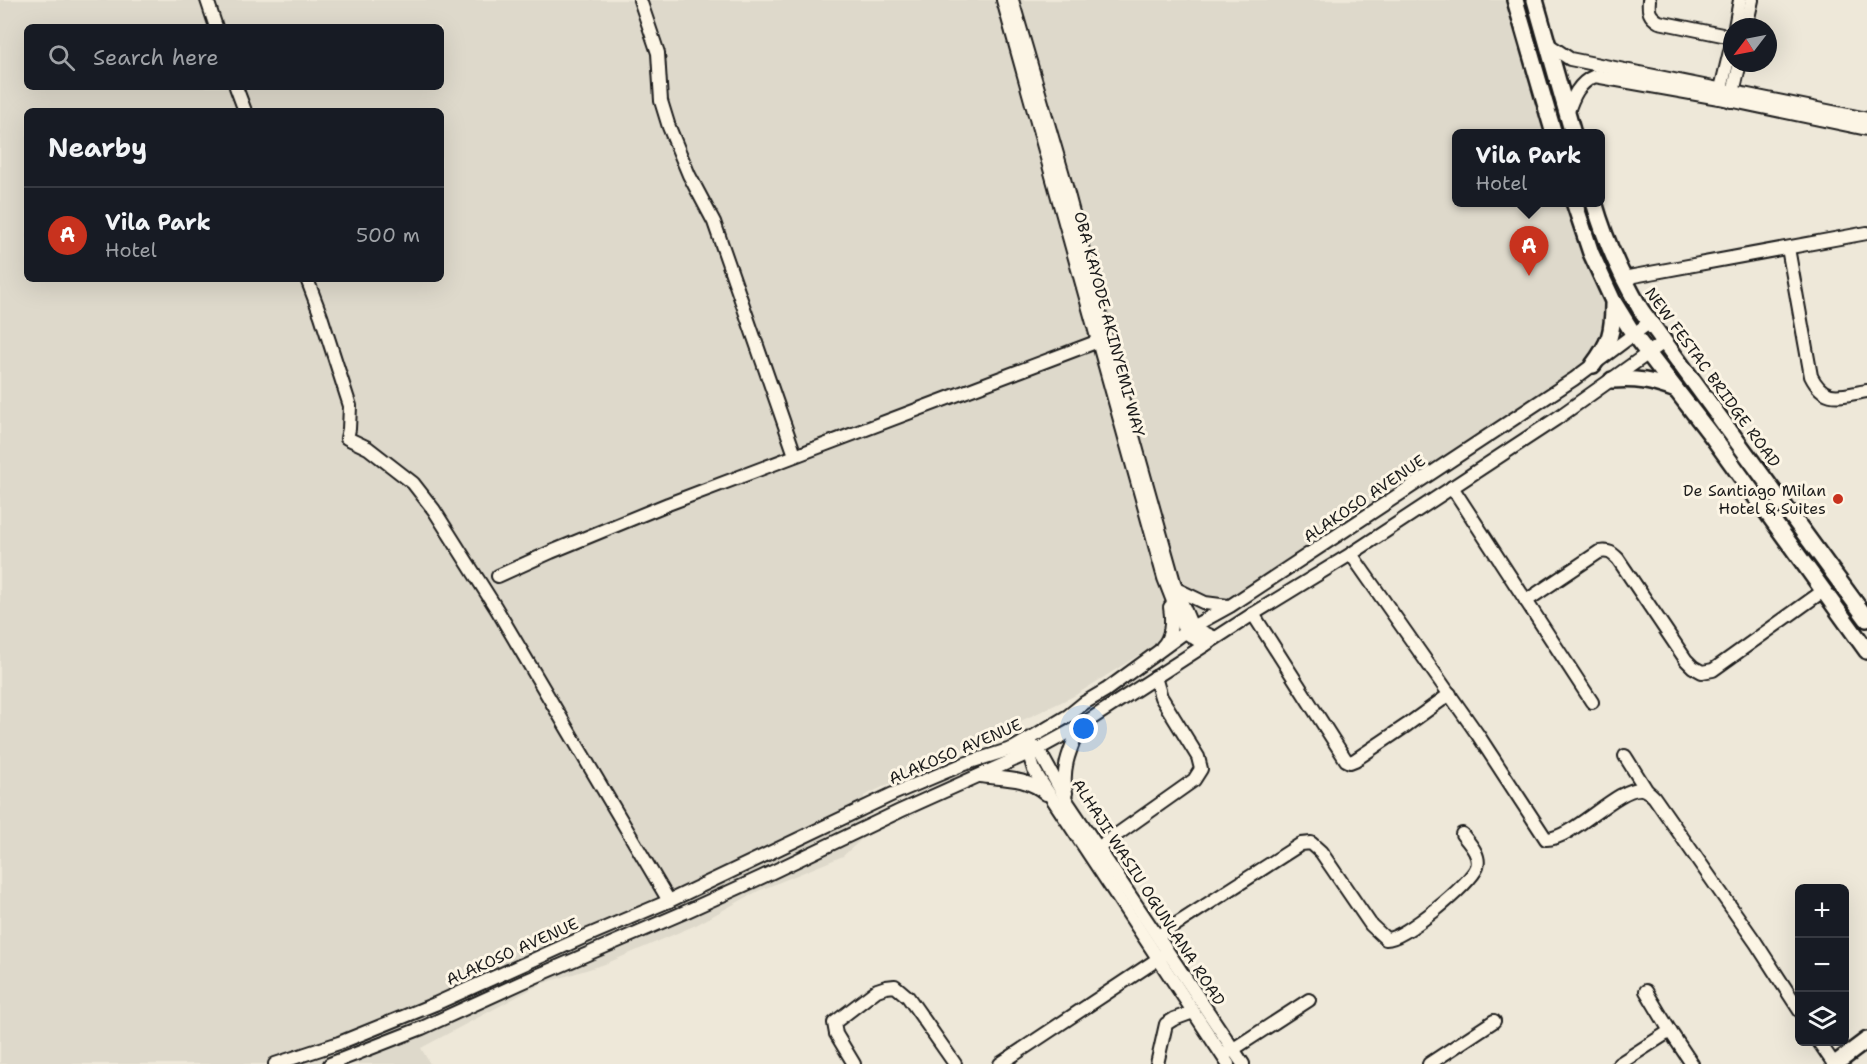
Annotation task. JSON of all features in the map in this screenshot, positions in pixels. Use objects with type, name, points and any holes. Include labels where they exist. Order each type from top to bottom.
[{"type":"main road","points":[[1515,0],[1553,129]]},
{"type":"main road","points":[[1535,0],[1572,129]]},
{"type":"main road","points":[[1576,207],[1591,253],[1613,300],[1634,335],[1867,651]]},
{"type":"main road","name":"NEW FESTAC BRIDGE ROAD","points":[[1596,207],[1623,278],[1641,310],[1867,619]]},
{"type":"main road","points":[[1593,365],[1607,346],[1613,325],[1613,300]]},
{"type":"main road","points":[[1612,380],[1632,378],[1652,381],[1676,390]]},
{"type":"main road","points":[[1796,552],[1811,542]]},
{"type":"main road","points":[[1834,1064],[1867,1040]]},
{"type":"street","points":[[207,0],[215,24]]},
{"type":"street","points":[[640,0],[658,53],[661,101],[669,127],[685,167],[710,212],[795,455]]},
{"type":"street","name":"OBA KAYODE AKINYEMI WAY","points":[[1003,0],[1068,232],[1096,342],[1172,588],[1189,630]]},
{"type":"street","name":"OBA KAYODE AKINYEMI WAY","points":[[1012,0],[1063,175],[1172,588]]},
{"type":"street","points":[[1649,0],[1648,11],[1651,18],[1659,22],[1723,35]]},
{"type":"street","points":[[1737,18],[1740,0]]},
{"type":"street","points":[[1748,18],[1752,0]]},
{"type":"street","points":[[1549,45],[1570,59],[1867,129]]},
{"type":"street","points":[[1726,96],[1729,72]]},
{"type":"street","points":[[1726,96],[1736,72]]},
{"type":"street","points":[[1567,114],[1578,88],[1586,80],[1595,76],[1867,119]]},
{"type":"street","points":[[237,90],[244,108]]},
{"type":"street","points":[[1623,278],[1867,233]]},
{"type":"street","points":[[1788,248],[1811,376],[1817,388],[1833,396],[1867,391]]},
{"type":"street","points":[[308,282],[350,406],[347,438],[368,448],[413,483],[434,510],[496,608],[669,901]]},
{"type":"street","name":"ALAKOSO AVENUE","points":[[330,1064],[468,1008],[535,976],[762,877],[979,776],[1026,748],[1084,703],[1141,666],[1189,630],[1230,606],[1545,398],[1650,322]]},
{"type":"street","points":[[498,576],[591,535],[795,455],[1096,342]]},
{"type":"street","name":"ALAKOSO AVENUE","points":[[275,1064],[386,1025],[669,901],[893,794],[964,764],[1026,748],[1080,726],[1210,641],[1351,554],[1556,419],[1664,342]]},
{"type":"street","points":[[1452,487],[1592,702]]},
{"type":"street","points":[[1526,601],[1599,552],[1611,552],[1686,660],[1702,672],[1713,670],[1823,591]]},
{"type":"street","points":[[1351,554],[1450,694],[1546,839],[1552,839],[1632,790],[1647,791]]},
{"type":"street","points":[[1141,666],[1167,642],[1172,617],[1172,588],[1204,603],[1230,606]]},
{"type":"street","points":[[1253,614],[1346,760],[1350,762],[1450,694]]},
{"type":"street","points":[[1189,630],[1210,641]]},
{"type":"street","points":[[1098,848],[1194,780],[1201,769],[1198,757],[1161,697],[1155,677]]},
{"type":"street","points":[[979,776],[1024,781],[1062,803],[1066,759],[1080,726]]},
{"type":"street","name":"ALHAJI WASIU OGUNLANA ROAD","points":[[1026,748],[1034,770],[1098,848],[1158,936],[1163,956],[1193,1012],[1228,1056],[1243,1064]]},
{"type":"street","points":[[1625,756],[1647,791],[1654,797],[1756,943],[1795,1003]]},
{"type":"street","name":"ALHAJI WASIU OGUNLANA ROAD","points":[[1062,803],[1228,1056]]},
{"type":"street","points":[[1158,936],[1301,844],[1311,843],[1321,852],[1371,925],[1386,939],[1392,939],[1449,900],[1462,888],[1477,867],[1476,853],[1462,834]]},
{"type":"street","points":[[1000,1064],[1163,956]]},
{"type":"street","points":[[854,1064],[836,1034],[834,1023],[877,990],[895,986],[908,997],[955,1064]]},
{"type":"street","points":[[1646,991],[1692,1064]]},
{"type":"street","points":[[1228,1056],[1308,1000]]},
{"type":"street","points":[[1156,1064],[1166,1024],[1193,1012]]},
{"type":"street","points":[[1429,1064],[1494,1021]]},
{"type":"street","points":[[1619,1064],[1670,1031]]},
{"type":"street","points":[[1822,1046],[1834,1064]]},
{"type":"shaded area","points":[[0,0],[1512,0],[1549,129],[1452,129],[1452,207],[1576,207],[1618,314],[1606,358],[1417,483],[1267,574],[1074,696],[864,796],[865,836],[843,856],[758,891],[696,925],[605,964],[541,984],[421,1048],[430,1064],[0,1064]]},
{"type":"waterway","points":[[1164,1059],[1169,1039]]},
{"type":"place","name":"Vila Park","points":[[1529,276]]},
{"type":"place","name":"De Santiago Milan Hotel & Suites","points":[[1838,499]]}]
